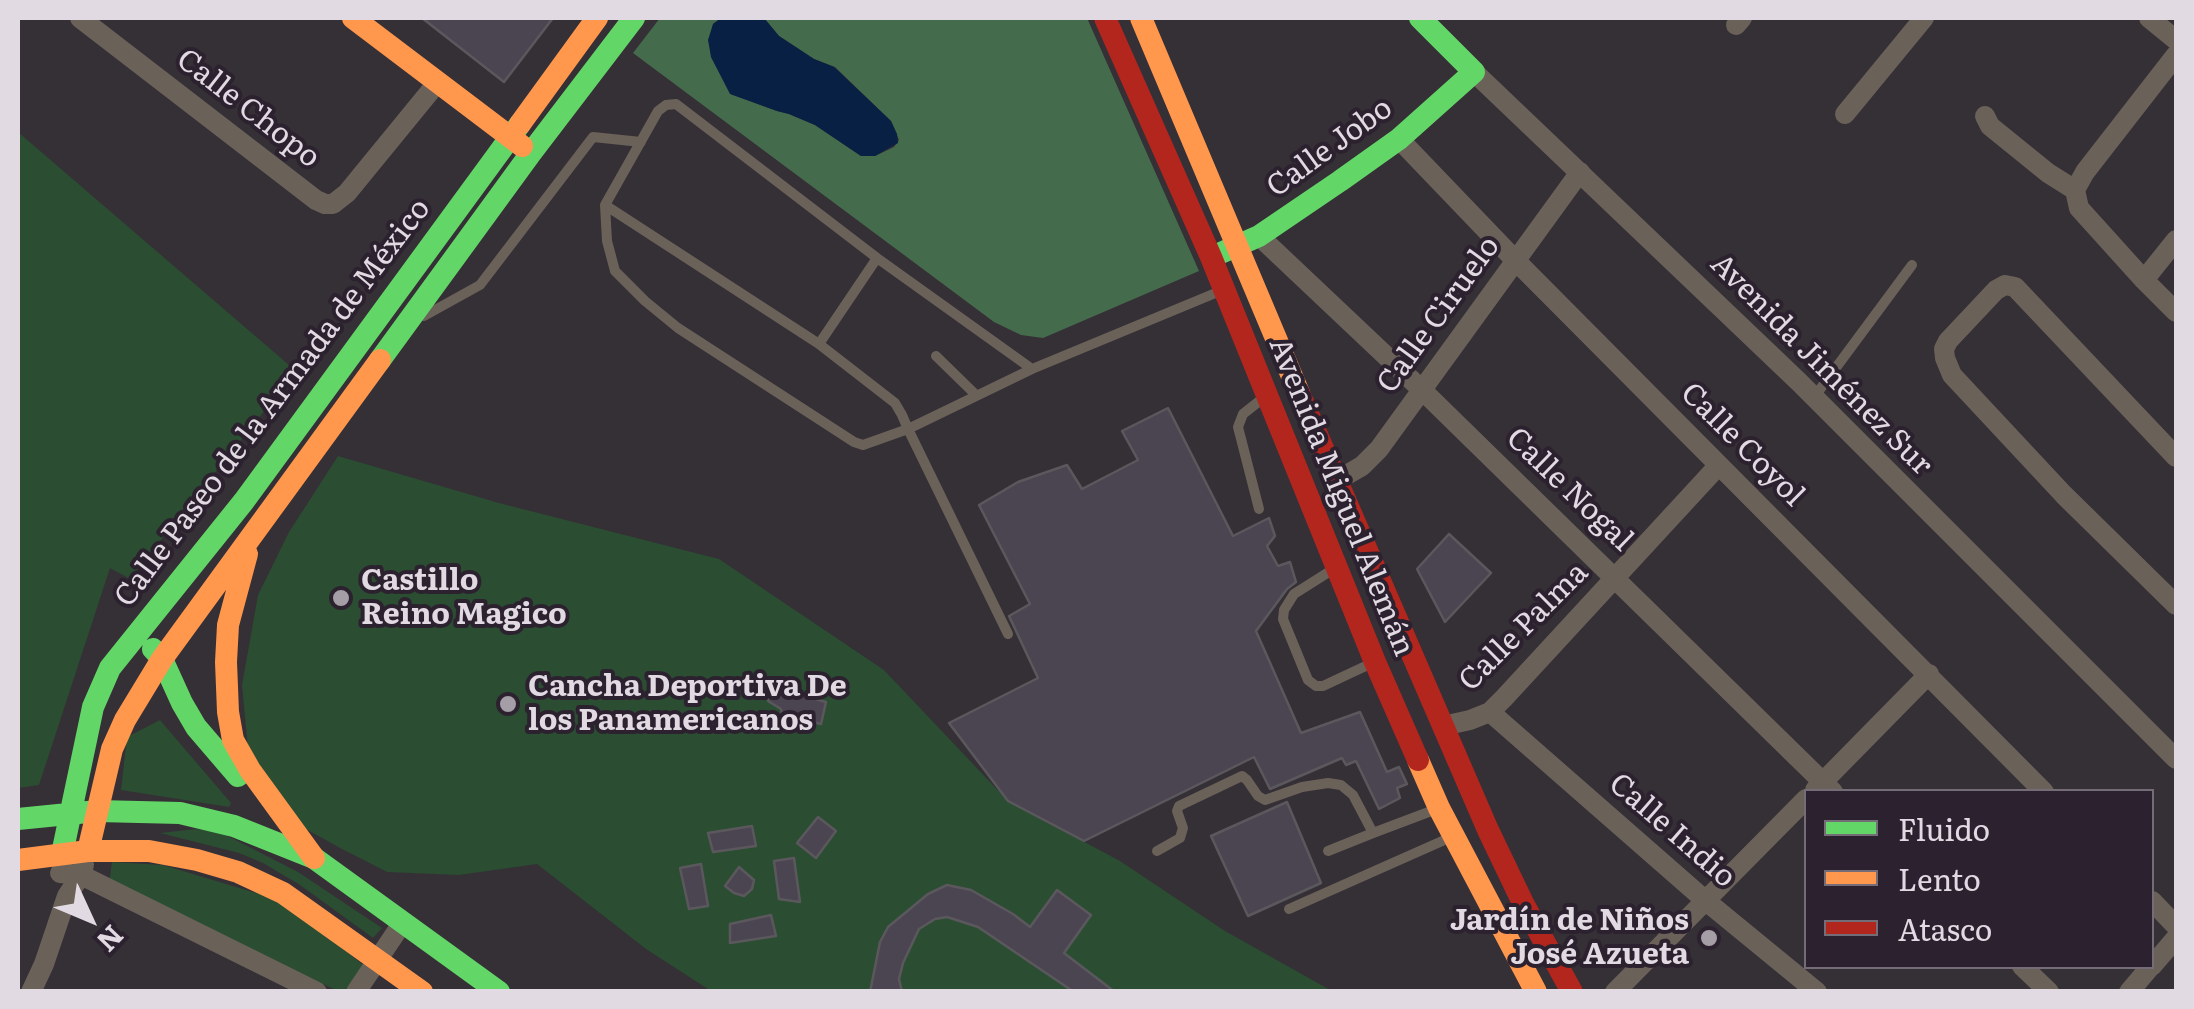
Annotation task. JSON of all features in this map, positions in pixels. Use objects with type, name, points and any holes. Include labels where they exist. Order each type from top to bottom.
[{"type":"main road","points":[[353,18],[438,83],[514,129]]},
{"type":"main road","points":[[386,18],[537,146]]},
{"type":"main road","name":"Calle Paseo de la Armada de México","points":[[88,851],[112,749],[162,660],[634,18]]},
{"type":"main road","name":"Avenida Miguel Alemán","points":[[1104,18],[1211,257],[1375,662],[1439,808],[1536,992]]},
{"type":"main road","name":"Avenida Miguel Alemán","points":[[1141,18],[1443,726],[1516,889],[1572,992]]},
{"type":"main road","name":"Avenida Jiménez Sur","points":[[1420,18],[1474,72]]},
{"type":"main road","points":[[592,24],[612,47]]},
{"type":"main road","name":"Calle Paseo de la Armada de México","points":[[68,867],[69,812],[92,707],[110,668],[244,501],[592,24]]},
{"type":"main road","name":"Calle Jobo","points":[[1211,257],[1259,236],[1399,139],[1474,72]]},
{"type":"main road","points":[[250,540],[228,625],[228,712],[234,740],[250,770],[314,858]]},
{"type":"main road","points":[[139,632],[162,660],[196,727],[264,806],[288,822]]},
{"type":"main road","points":[[18,819],[69,812],[180,813],[234,826],[314,858],[499,992]]},
{"type":"main road","points":[[18,860],[68,867],[88,851],[149,851],[238,872],[282,893],[422,992]]},
{"type":"street","name":"Calle Chopo","points":[[80,18],[316,200],[334,204],[438,83]]},
{"type":"street","points":[[1844,114],[1924,18]]},
{"type":"street","points":[[2149,18],[2176,40]]},
{"type":"street","points":[[2176,55],[2084,172],[2075,190],[2079,208],[2176,312]]},
{"type":"street","name":"Avenida Jiménez Sur","points":[[1474,72],[1814,398],[2176,760]]},
{"type":"street","points":[[1984,116],[1990,126],[2075,190]]},
{"type":"street","name":"Calle Coyol","points":[[1399,139],[2041,789]]},
{"type":"street","name":"Calle Ciruelo","points":[[1336,482],[1370,459],[1580,172]]},
{"type":"street","name":"Calle Nogal","points":[[1259,236],[1616,578],[1823,788]]},
{"type":"street","points":[[2144,280],[2176,240]]},
{"type":"street","points":[[2176,457],[2015,287],[2005,285],[1996,290],[1944,348],[1952,375],[2064,495],[2176,605]]},
{"type":"street","name":"Calle Palma","points":[[1443,726],[1490,712],[1719,465]]},
{"type":"street","points":[[1823,788],[1929,674]]},
{"type":"street","name":"Calle Indio","points":[[1490,712],[1706,902],[1817,992]]},
{"type":"street","points":[[1615,992],[1804,801]]},
{"type":"street","points":[[33,990],[67,896],[68,867],[317,992]]},
{"type":"street","points":[[2154,903],[2176,926]]},
{"type":"street","points":[[356,992],[404,922]]},
{"type":"street","points":[[2154,963],[2176,938]]},
{"type":"street","points":[[2025,969],[2049,992]]},
{"type":"street","points":[[2129,992],[2148,969]]},
{"type":"lane","points":[[1032,370],[676,104],[666,104],[658,111],[605,204],[606,241],[615,271],[645,301],[678,328],[863,445],[908,429],[1032,370],[1224,290]]},
{"type":"lane","points":[[405,327],[480,285],[593,137],[640,142]]},
{"type":"lane","points":[[605,204],[820,344],[895,403],[1008,634]]},
{"type":"lane","points":[[820,344],[878,258]]},
{"type":"lane","points":[[1814,398],[1912,264]]},
{"type":"lane","points":[[936,356],[976,395]]},
{"type":"lane","points":[[1259,509],[1238,427],[1244,414],[1267,396]]},
{"type":"lane","points":[[1338,567],[1294,594],[1284,610],[1308,680],[1323,686],[1375,662]]},
{"type":"lane","points":[[1156,851],[1180,838],[1180,806],[1242,776],[1265,800],[1302,787],[1341,785],[1353,795],[1373,833]]},
{"type":"lane","points":[[1328,851],[1439,808]]},
{"type":"lane","points":[[1290,909],[1453,836]]},
{"type":"green space","points":[[660,18],[721,18],[713,24],[711,57],[731,94],[815,125],[861,156],[875,156],[894,147],[899,140],[891,121],[835,67],[814,59],[779,36],[764,18],[1087,18],[1199,271],[1043,338],[1021,335],[994,322],[633,53]]},
{"type":"green space","points":[[18,132],[296,371],[130,579],[110,568],[39,785],[18,788]]},
{"type":"green space","points":[[338,456],[499,503],[719,559],[884,670],[1008,801],[1120,861],[1225,931],[1332,991],[711,991],[646,949],[537,864],[459,875],[387,872],[342,849],[293,822],[248,749],[242,685],[258,595],[289,532]]},
{"type":"green space","points":[[160,720],[231,803],[229,807],[121,790],[127,737]]},
{"type":"green space","points":[[196,829],[220,832],[298,872],[382,928],[373,938],[263,863],[160,833]]},
{"type":"green space","points":[[112,862],[163,865],[286,902],[363,965],[346,991],[338,991],[109,884]]},
{"type":"water","points":[[721,18],[764,18],[779,36],[834,67],[891,121],[898,143],[875,156],[861,156],[815,125],[730,94],[711,57],[708,40],[713,24]]},
{"type":"building","points":[[422,18],[553,18],[504,82]]},
{"type":"building","points":[[1168,408],[1233,536],[1269,518],[1275,536],[1267,546],[1278,566],[1290,562],[1296,582],[1256,631],[1301,733],[1360,712],[1387,772],[1399,767],[1407,784],[1397,788],[1400,798],[1379,809],[1356,761],[1346,765],[1342,758],[1270,789],[1254,757],[1084,841],[1008,801],[949,723],[1038,678],[1009,616],[1030,604],[979,505],[1018,482],[1067,465],[1082,489],[1138,460],[1122,431]]},
{"type":"building","points":[[1449,534],[1491,573],[1445,622],[1417,569]]},
{"type":"building","points":[[778,678],[793,683],[791,692],[826,702],[821,724],[782,716],[781,709],[768,701]]},
{"type":"building","points":[[1287,802],[1321,883],[1248,916],[1211,836]]},
{"type":"building","points":[[818,817],[836,831],[816,858],[797,843]]},
{"type":"building","points":[[752,826],[756,846],[713,852],[708,833]]},
{"type":"building","points":[[794,858],[800,902],[779,899],[774,861]]},
{"type":"building","points":[[701,864],[708,906],[689,909],[680,868]]},
{"type":"building","points":[[739,867],[754,880],[752,889],[744,896],[725,886]]},
{"type":"building","points":[[947,885],[971,890],[1030,927],[1057,890],[1091,915],[1064,953],[1115,992],[1074,992],[978,927],[947,917],[919,929],[903,963],[899,979],[902,992],[870,992],[880,942],[888,927],[928,894]]},
{"type":"building","points":[[771,915],[776,936],[730,943],[730,924]]},
{"type":"traffic: fast","points":[[380,360],[634,18]]},
{"type":"traffic: fast","points":[[1214,256],[1259,236],[1340,181],[1399,139],[1474,72],[1420,18]]},
{"type":"traffic: fast","points":[[62,854],[93,707],[110,668],[244,501],[520,124]]},
{"type":"traffic: fast","points":[[153,649],[162,659],[196,727],[238,776]]},
{"type":"traffic: fast","points":[[18,819],[98,811],[180,813],[234,826],[314,858],[499,992]]},
{"type":"traffic: slow","points":[[353,18],[522,146]]},
{"type":"traffic: slow","points":[[520,124],[597,18]]},
{"type":"traffic: slow","points":[[1141,18],[1299,393]]},
{"type":"traffic: slow","points":[[88,851],[112,749],[125,720],[162,659],[380,360]]},
{"type":"traffic: slow","points":[[247,554],[228,625],[228,712],[233,740],[314,858]]},
{"type":"traffic: slow","points":[[1418,760],[1439,808],[1536,992]]},
{"type":"traffic: slow","points":[[18,860],[88,851],[149,851],[238,872],[283,893],[422,992]]},
{"type":"traffic: jam","points":[[1105,18],[1211,257],[1418,760]]},
{"type":"traffic: jam","points":[[1299,393],[1488,830],[1572,992]]},
{"type":"place","name":"Castillo Reino Magico","points":[[341,598]]},
{"type":"place","name":"Cancha Deportiva De los Panamericanos","points":[[508,704]]},
{"type":"place","name":"Jardín de Niños José Azueta","points":[[1709,938]]}]
